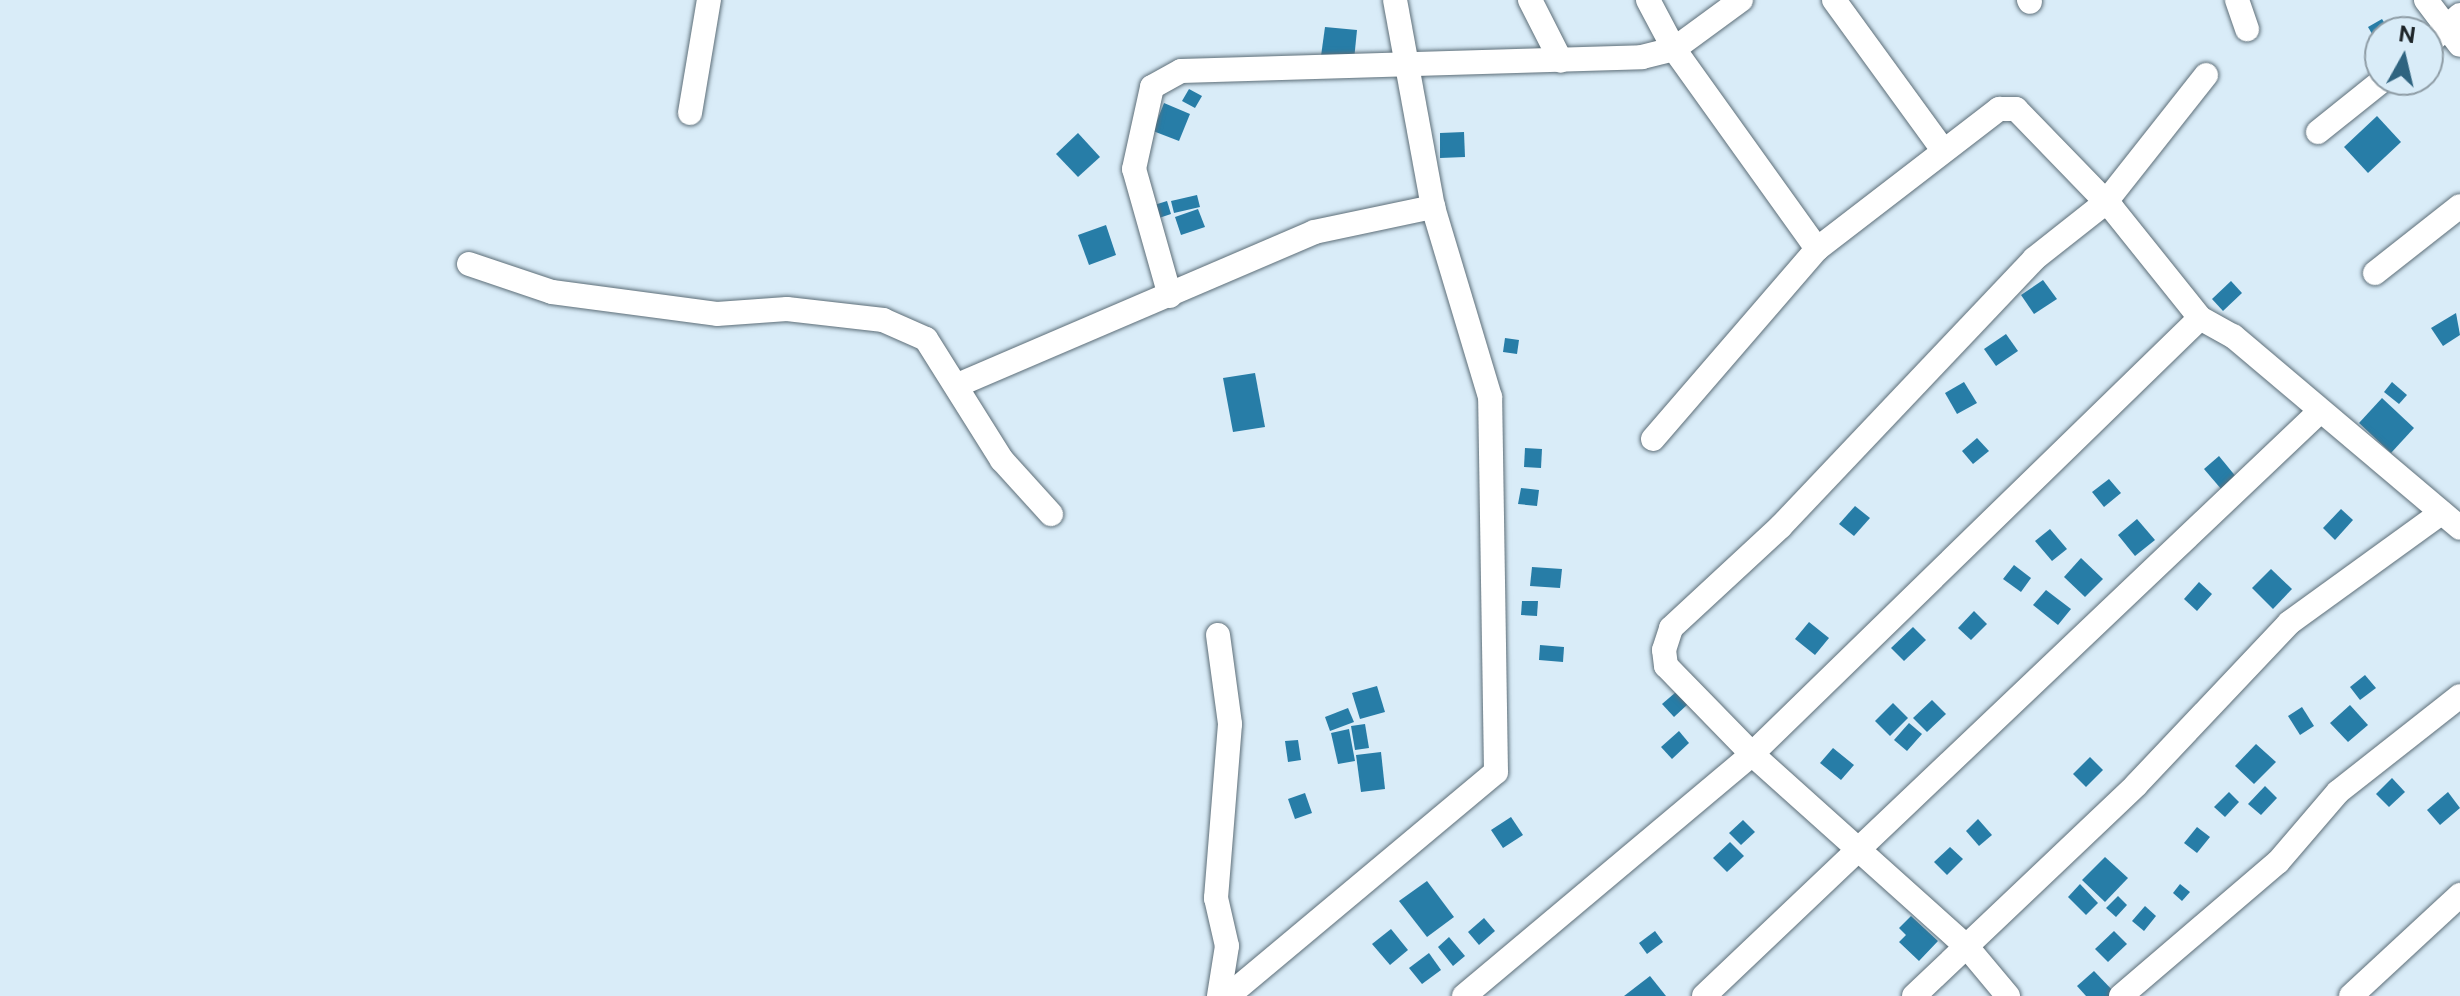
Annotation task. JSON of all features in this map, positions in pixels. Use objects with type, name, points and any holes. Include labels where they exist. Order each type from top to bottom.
[{"type":"street","points":[[690,113],[709,0]]},
{"type":"street","points":[[1228,996],[1496,772],[1490,397],[1433,207],[1411,65],[1395,0]]},
{"type":"street","points":[[1530,0],[1561,61]]},
{"type":"street","points":[[1648,0],[1674,49],[1817,249]]},
{"type":"street","points":[[1170,296],[1134,169],[1152,87],[1181,71],[1561,61],[1674,49],[1741,0]]},
{"type":"street","points":[[1834,0],[1943,150]]},
{"type":"street","points":[[2237,0],[2247,29]]},
{"type":"street","points":[[2426,0],[2448,33]]},
{"type":"street","points":[[2008,996],[1967,947],[1864,851],[1752,754],[1666,666],[1671,628],[1781,526],[2034,259],[2105,203],[2206,75]]},
{"type":"street","points":[[2318,132],[2364,95]]},
{"type":"street","points":[[1653,439],[1817,249],[1999,109],[2016,109],[2105,203],[2200,318],[2233,336],[2451,520],[2289,623],[2136,785],[1914,996]]},
{"type":"street","points":[[2375,273],[2460,206]]},
{"type":"street","points":[[960,384],[1314,232],[1433,207]]},
{"type":"street","points":[[469,264],[582,296],[717,314],[787,309],[883,320],[926,339],[960,384],[1002,460],[1051,514]]},
{"type":"street","points":[[1464,996],[1752,754],[2200,318]]},
{"type":"street","points":[[1704,996],[1864,851],[2320,411]]},
{"type":"street","points":[[1218,635],[1230,724],[1216,898],[1227,946],[1219,996]]},
{"type":"street","points":[[2121,996],[2278,862],[2338,792],[2460,696]]},
{"type":"street","points":[[2351,996],[2460,895]]},
{"type":"building","points":[[1325,27],[1357,30],[1354,60],[1321,56]]},
{"type":"building","points":[[1189,89],[1202,96],[1195,108],[1182,101]]},
{"type":"building","points":[[1164,103],[1190,114],[1179,141],[1153,131]]},
{"type":"building","points":[[2377,116],[2401,142],[2368,173],[2344,147]]},
{"type":"building","points":[[1464,132],[1465,157],[1440,158],[1440,133]]},
{"type":"building","points":[[1078,133],[1100,157],[1078,177],[1056,154]]},
{"type":"building","points":[[1197,195],[1200,207],[1174,213],[1171,201]]},
{"type":"building","points":[[1167,201],[1171,214],[1156,219],[1151,206]]},
{"type":"building","points":[[1198,209],[1205,227],[1181,235],[1175,217]]},
{"type":"building","points":[[1106,225],[1116,255],[1089,265],[1078,235]]},
{"type":"building","points":[[2043,280],[2057,299],[2034,314],[2021,295]]},
{"type":"building","points":[[2231,281],[2242,293],[2223,311],[2212,299]]},
{"type":"building","points":[[2456,313],[2460,335],[2443,346],[2431,328]]},
{"type":"building","points":[[2006,334],[2018,351],[1996,366],[1984,349]]},
{"type":"building","points":[[1505,338],[1519,340],[1517,354],[1503,352]]},
{"type":"building","points":[[1255,373],[1265,427],[1233,432],[1223,378]]},
{"type":"building","points":[[1964,382],[1977,403],[1957,414],[1945,393]]},
{"type":"building","points":[[2392,382],[2407,395],[2399,404],[2384,392]]},
{"type":"building","points":[[2382,398],[2414,428],[2391,453],[2359,423]]},
{"type":"building","points":[[1977,438],[1989,451],[1973,464],[1962,451]]},
{"type":"building","points":[[1525,448],[1542,449],[1541,468],[1524,467]]},
{"type":"building","points":[[2219,456],[2237,478],[2222,490],[2204,469]]},
{"type":"building","points":[[2109,479],[2121,493],[2104,507],[2092,492]]},
{"type":"building","points":[[1521,488],[1539,490],[1537,506],[1518,504]]},
{"type":"building","points":[[1855,506],[1870,518],[1854,536],[1839,524]]},
{"type":"building","points":[[2341,509],[2353,520],[2335,540],[2323,528]]},
{"type":"building","points":[[2137,519],[2155,540],[2135,556],[2118,535]]},
{"type":"building","points":[[2050,529],[2067,549],[2052,561],[2035,541]]},
{"type":"building","points":[[2081,558],[2103,579],[2085,597],[2064,577]]},
{"type":"building","points":[[2014,565],[2031,578],[2021,592],[2003,579]]},
{"type":"building","points":[[1532,567],[1562,569],[1560,588],[1530,586]]},
{"type":"building","points":[[2271,569],[2292,589],[2273,609],[2252,588]]},
{"type":"building","points":[[2199,582],[2212,594],[2197,611],[2184,599]]},
{"type":"building","points":[[2046,590],[2071,609],[2058,625],[2033,605]]},
{"type":"building","points":[[1522,601],[1538,601],[1537,616],[1521,615]]},
{"type":"building","points":[[1974,611],[1987,624],[1971,640],[1958,628]]},
{"type":"building","points":[[1809,622],[1829,638],[1815,655],[1795,639]]},
{"type":"building","points":[[1913,627],[1926,640],[1904,661],[1891,648]]},
{"type":"building","points":[[1540,645],[1564,647],[1563,662],[1539,660]]},
{"type":"building","points":[[2365,675],[2376,688],[2360,700],[2350,687]]},
{"type":"building","points":[[1377,686],[1385,712],[1360,719],[1352,693]]},
{"type":"building","points":[[1676,692],[1688,704],[1674,717],[1662,704]]},
{"type":"building","points":[[1932,700],[1946,714],[1927,732],[1913,718]]},
{"type":"building","points":[[1893,703],[1908,718],[1890,736],[1875,721]]},
{"type":"building","points":[[2350,705],[2368,725],[2348,742],[2330,723]]},
{"type":"building","points":[[2302,707],[2314,726],[2300,735],[2288,716]]},
{"type":"building","points":[[1348,708],[1354,722],[1330,731],[1325,717]]},
{"type":"building","points":[[1909,723],[1922,734],[1907,751],[1894,740]]},
{"type":"building","points":[[1365,724],[1369,748],[1355,750],[1351,726]]},
{"type":"building","points":[[1349,729],[1355,761],[1338,764],[1331,733]]},
{"type":"building","points":[[1679,731],[1689,743],[1672,759],[1661,747]]},
{"type":"building","points":[[1298,740],[1301,760],[1288,762],[1285,741]]},
{"type":"building","points":[[2256,744],[2276,762],[2254,784],[2235,766]]},
{"type":"building","points":[[1833,748],[1854,765],[1841,780],[1820,763]]},
{"type":"building","points":[[1381,752],[1385,789],[1361,792],[1356,755]]},
{"type":"building","points":[[2090,757],[2103,770],[2086,787],[2073,774]]},
{"type":"building","points":[[2392,778],[2405,792],[2389,807],[2376,794]]},
{"type":"building","points":[[2265,786],[2277,798],[2261,815],[2248,804]]},
{"type":"building","points":[[2229,792],[2239,802],[2225,817],[2214,807]]},
{"type":"building","points":[[2448,792],[2460,808],[2440,825],[2427,810]]},
{"type":"building","points":[[1305,793],[1312,813],[1295,819],[1288,799]]},
{"type":"building","points":[[1511,817],[1523,835],[1503,848],[1491,830]]},
{"type":"building","points":[[1978,819],[1992,835],[1979,846],[1966,831]]},
{"type":"building","points":[[1743,820],[1755,832],[1741,845],[1729,833]]},
{"type":"building","points":[[2197,827],[2210,837],[2197,853],[2184,843]]},
{"type":"building","points":[[1730,842],[1744,856],[1727,872],[1713,858]]},
{"type":"building","points":[[1950,847],[1963,859],[1947,875],[1934,862]]},
{"type":"building","points":[[2105,857],[2128,878],[2105,902],[2082,880]]},
{"type":"building","points":[[1427,881],[1454,917],[1427,937],[1399,901]]},
{"type":"building","points":[[2080,884],[2098,903],[2086,915],[2068,897]]},
{"type":"building","points":[[2180,884],[2190,892],[2182,901],[2173,893]]},
{"type":"building","points":[[2118,896],[2127,905],[2116,917],[2106,908]]},
{"type":"building","points":[[2145,906],[2156,916],[2144,931],[2132,921]]},
{"type":"building","points":[[1911,916],[1938,941],[1919,961],[1899,942],[1906,935],[1899,928]]},
{"type":"building","points":[[1484,918],[1495,931],[1479,945],[1468,932]]},
{"type":"building","points":[[1391,929],[1408,950],[1390,965],[1372,944]]},
{"type":"building","points":[[1655,931],[1663,942],[1647,954],[1639,943]]},
{"type":"building","points":[[2114,931],[2127,944],[2108,962],[2095,949]]},
{"type":"building","points":[[1449,937],[1465,956],[1453,966],[1438,947]]},
{"type":"building","points":[[1429,953],[1441,970],[1422,984],[1409,968]]},
{"type":"building","points":[[2094,971],[2116,994],[2114,996],[2086,996],[2077,986]]},
{"type":"building","points":[[1650,976],[1666,996],[1624,996]]}]
